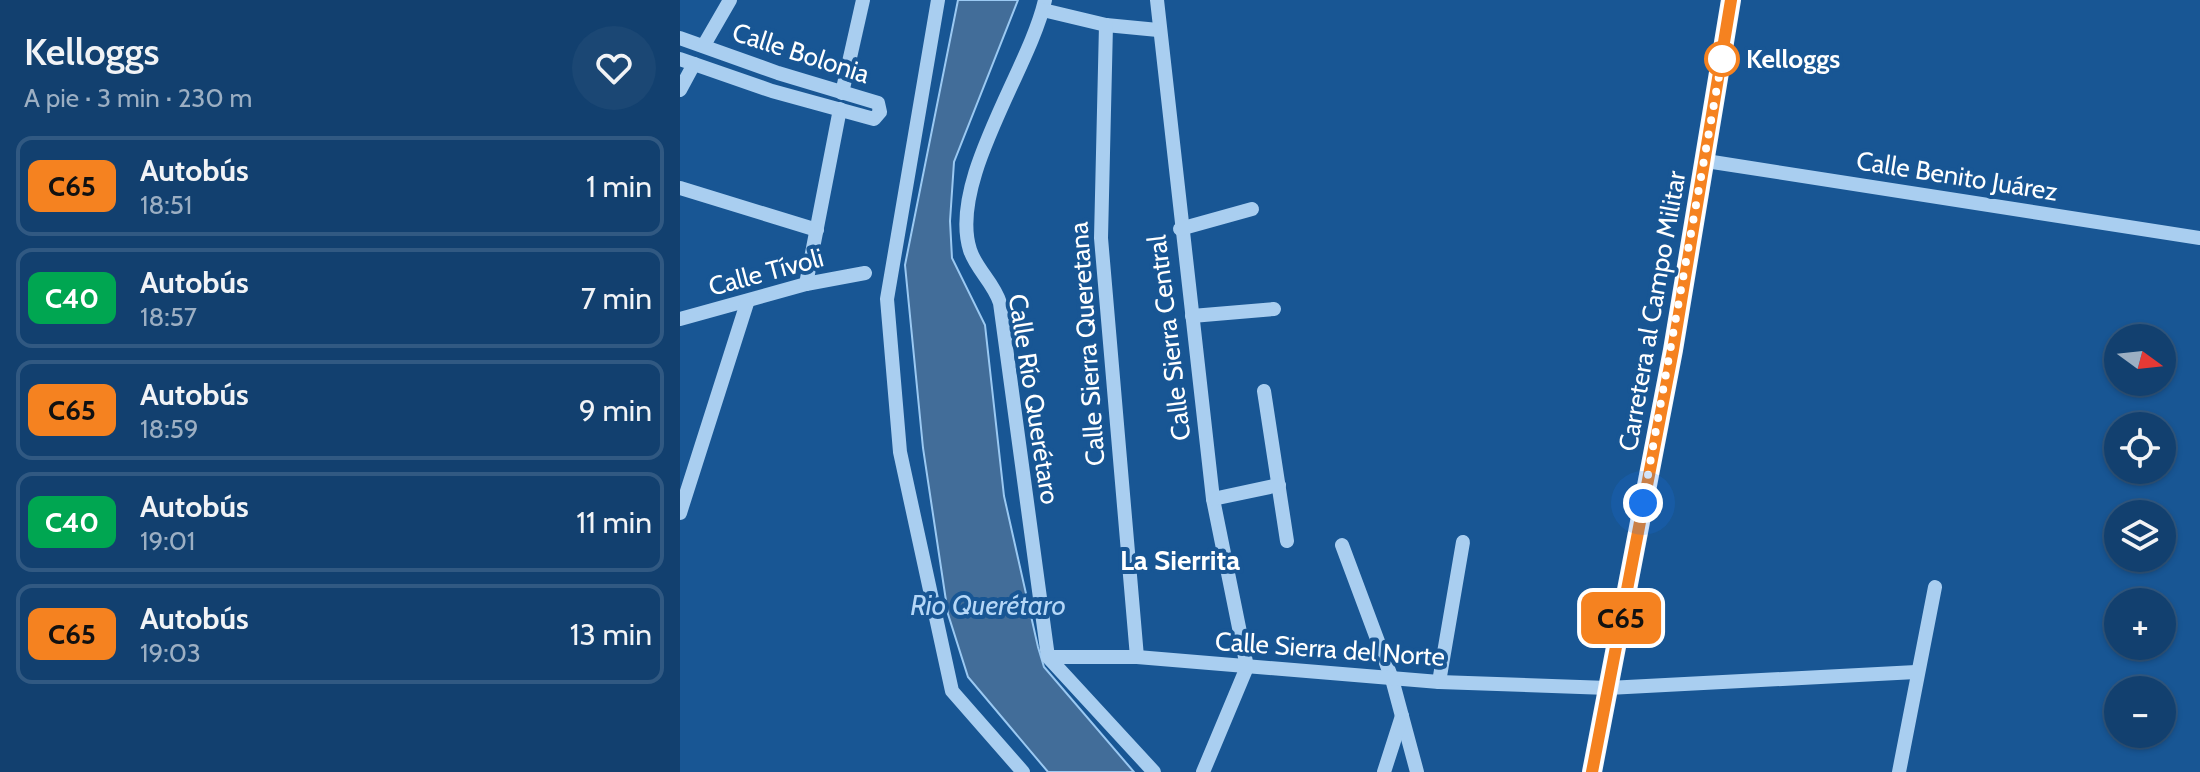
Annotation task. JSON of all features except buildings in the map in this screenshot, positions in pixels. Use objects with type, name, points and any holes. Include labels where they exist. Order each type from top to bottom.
[{"type":"main road","name":"Carretera al Campo Militar","points":[[1592,772],[1706,161],[1731,0]]},
{"type":"street","points":[[704,45],[730,0]]},
{"type":"street","points":[[842,93],[863,0]]},
{"type":"street","points":[[938,0],[887,299],[900,452],[952,691],[1023,772]]},
{"type":"street","name":"Calle Sierra Central","points":[[1157,0],[1180,229],[1213,499],[1247,667]]},
{"type":"street","name":"Calle Río Querétaro","points":[[1048,657],[1000,303],[970,252],[968,211],[984,153],[1044,5],[1106,25],[1158,30]]},
{"type":"street","name":"Calle Sierra Queretana","points":[[1106,25],[1101,238],[1137,657]]},
{"type":"street","name":"Calle Bolonia","points":[[680,38],[778,73],[878,103],[880,112],[874,119],[772,91],[687,61]]},
{"type":"street","points":[[680,90],[687,61]]},
{"type":"street","points":[[772,91],[778,73]]},
{"type":"street","points":[[806,284],[840,109]]},
{"type":"street","name":"Calle Benito Juárez","points":[[1706,161],[2200,238]]},
{"type":"street","points":[[680,188],[817,230]]},
{"type":"street","points":[[1180,229],[1252,209]]},
{"type":"street","name":"Calle Tívoli","points":[[680,319],[747,303],[806,284],[865,273]]},
{"type":"street","points":[[680,513],[747,303]]},
{"type":"street","points":[[1192,316],[1274,309]]},
{"type":"street","points":[[1264,391],[1287,541]]},
{"type":"street","points":[[1213,499],[1279,485]]},
{"type":"street","points":[[1439,682],[1463,542]]},
{"type":"street","points":[[1342,545],[1392,679],[1417,772]]},
{"type":"street","points":[[1899,772],[1916,672],[1935,587]]},
{"type":"street","points":[[1048,657],[1154,772]]},
{"type":"street","name":"Calle Sierra del Norte","points":[[1048,657],[1137,657],[1392,679],[1608,688],[1916,672]]},
{"type":"street","points":[[1203,772],[1247,667]]},
{"type":"street","points":[[1384,772],[1402,715]]},
{"type":"water","name":"Rio Querétaro","points":[[958,0],[1018,0],[954,162],[950,221],[952,258],[985,325],[1004,496],[1038,647],[1044,667],[1134,772],[1048,772],[968,677],[948,614],[923,448],[905,265]]},
{"type":"bus line","name":"C65","points":[[1592,772],[1673,350],[1731,0]]},
{"type":"place","name":"Kelloggs","points":[[1722,59]]},
{"type":"district","name":"La Sierrita","points":[[1180,560]]},
{"type":"route","points":[[1643,503],[1673,350],[1722,59]]}]
